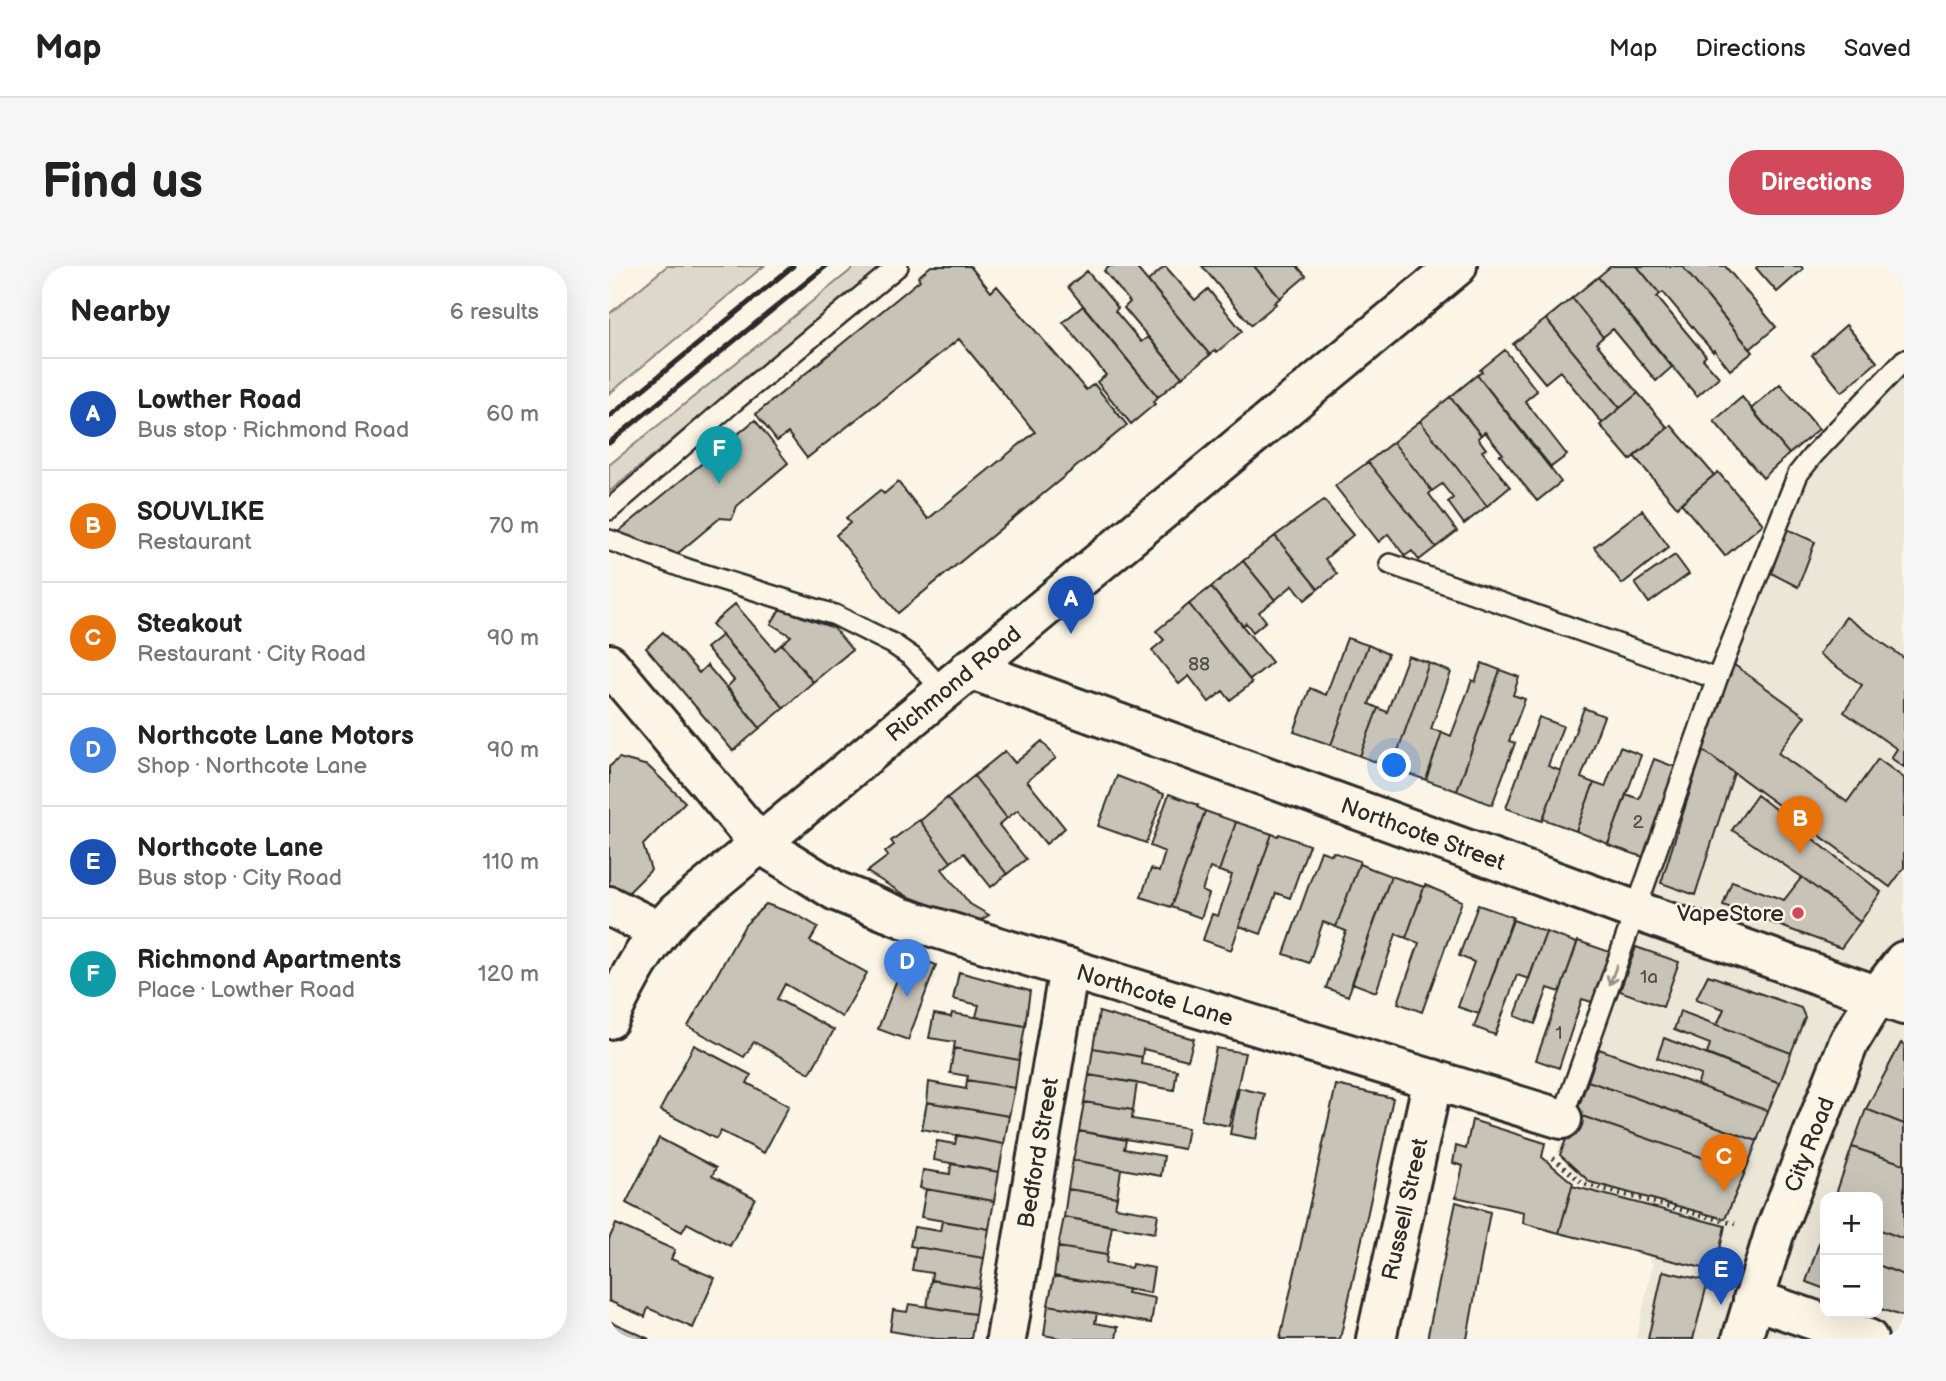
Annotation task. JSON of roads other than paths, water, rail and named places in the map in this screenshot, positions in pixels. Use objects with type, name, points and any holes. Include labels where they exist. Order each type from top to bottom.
[{"type":"street","name":"Richmond Road","points":[[609,1019],[626,982],[659,931],[676,914],[1457,266]]},
{"type":"street","name":"Northcote Lane","points":[[609,664],[759,843],[836,891],[903,918],[1562,1119]]},
{"type":"street","name":"Northcote Street","points":[[956,680],[1637,911],[1890,1000]]},
{"type":"street","points":[[609,906],[659,931]]},
{"type":"street","name":"City Road","points":[[1742,1339],[1774,1234],[1849,1042],[1890,1000],[1904,961]]},
{"type":"street","name":"Bedford Street","points":[[1006,1339],[1069,968]]},
{"type":"street","name":"Russell Street","points":[[1376,1339],[1433,1079]]},
{"type":"street","points":[[1753,1298],[1868,1339]]},
{"type":"lane","points":[[609,510],[898,266]]},
{"type":"lane","points":[[1562,1119],[1717,679],[1798,474],[1904,360]]},
{"type":"lane","points":[[609,540],[687,569],[835,615],[956,680]]},
{"type":"lane","points":[[1390,564],[1717,679]]},
{"type":"railway","points":[[609,417],[793,266]]},
{"type":"railway","points":[[609,443],[826,266]]},
{"type":"place","name":"Richmond Apartments","points":[[719,484]]},
{"type":"place","name":"Lowther Road","points":[[1071,634]]},
{"type":"place","name":"SOUVLIKE","points":[[1800,854]]},
{"type":"place","name":"VapeStore","points":[[1798,913]]},
{"type":"place","name":"Northcote Lane Motors","points":[[907,997]]},
{"type":"place","name":"Steakout","points":[[1724,1192]]},
{"type":"place","name":"Northcote Lane","points":[[1721,1305]]}]
